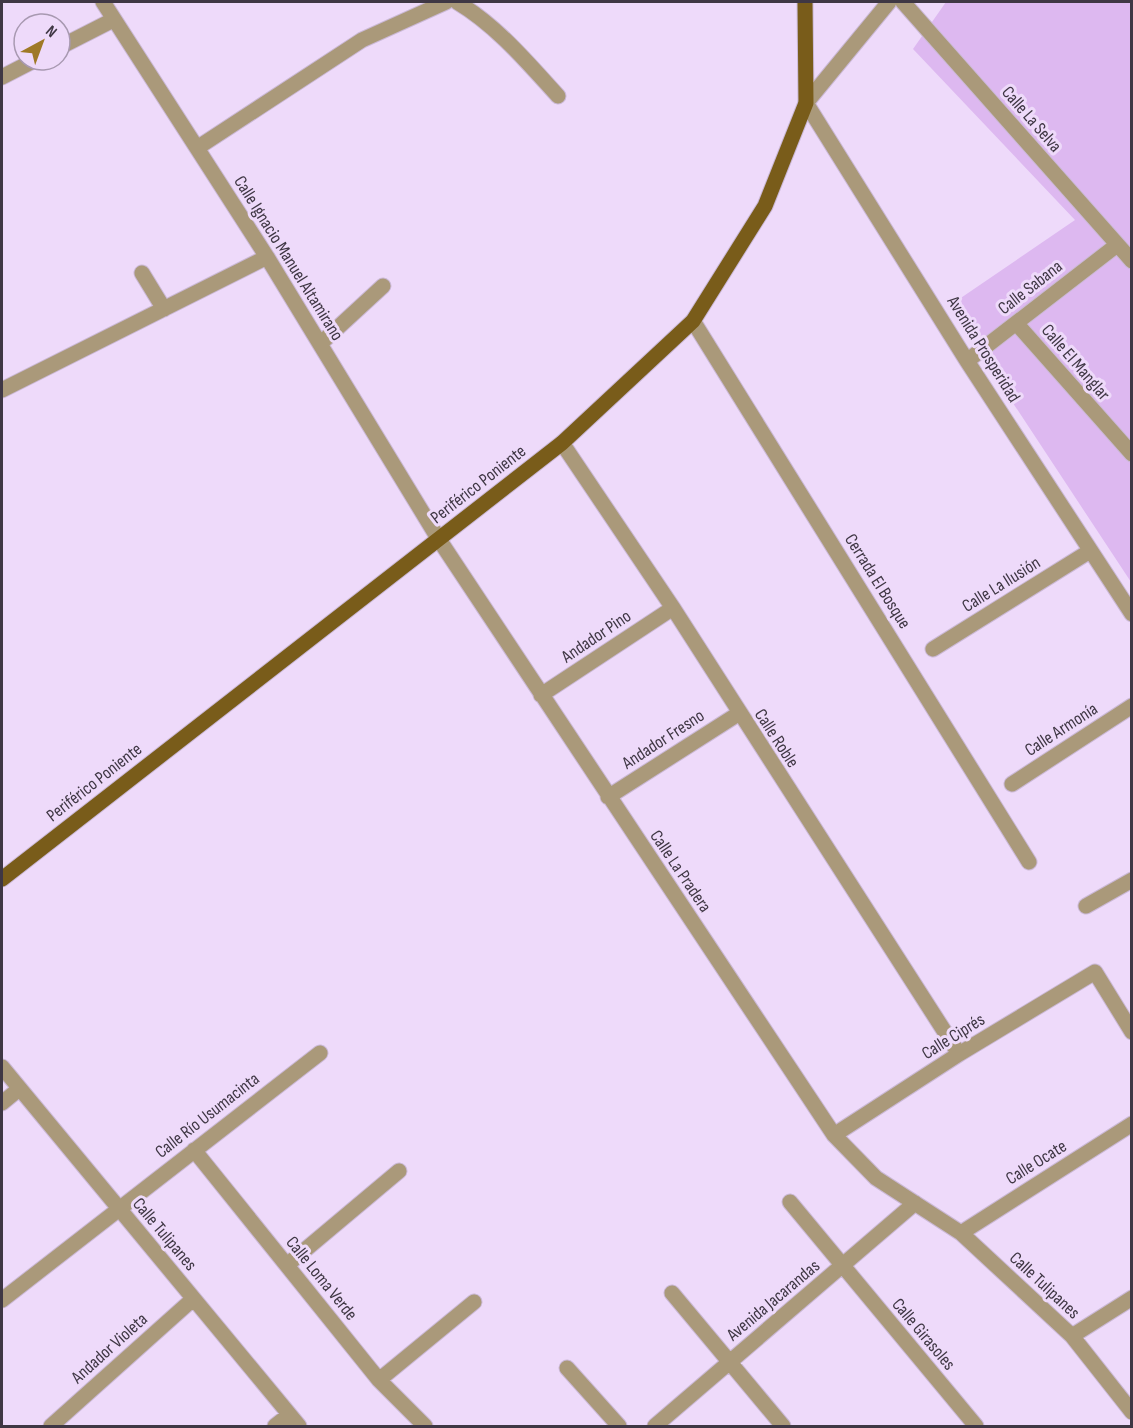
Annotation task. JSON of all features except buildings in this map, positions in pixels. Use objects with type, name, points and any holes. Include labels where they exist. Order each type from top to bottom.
[{"type":"main road","name":"Periférico Poniente","points":[[2,879],[562,443],[693,321],[765,206],[806,103],[805,2]]},
{"type":"street","name":"Calle Ignacio Manuel Altamirano","points":[[102,2],[267,257],[438,538]]},
{"type":"street","points":[[197,148],[362,40],[446,2]]},
{"type":"street","points":[[457,2],[476,13],[509,42],[558,96]]},
{"type":"street","points":[[806,103],[889,2]]},
{"type":"street","name":"Calle La Selva","points":[[903,2],[1131,261]]},
{"type":"street","points":[[72,41],[113,20]]},
{"type":"street","name":"Avenida Prosperidad","points":[[806,103],[967,361],[1131,614]]},
{"type":"street","name":"Calle Sabana","points":[[967,361],[1116,245]]},
{"type":"street","points":[[2,390],[267,257]]},
{"type":"street","points":[[142,273],[164,309]]},
{"type":"street","points":[[320,344],[383,286]]},
{"type":"street","name":"Cerrada El Bosque","points":[[693,321],[1029,862]]},
{"type":"street","name":"Calle El Manglar","points":[[1016,323],[1131,454]]},
{"type":"street","name":"Calle Roble","points":[[562,443],[673,608],[738,714],[959,1054]]},
{"type":"street","name":"Calle La Pradera","points":[[438,538],[834,1136],[876,1178],[915,1203]]},
{"type":"street","name":"Calle La Ilusión","points":[[933,649],[1090,551]]},
{"type":"street","name":"Andador Pino","points":[[541,695],[673,608]]},
{"type":"street","name":"Calle Armonía","points":[[1012,784],[1131,706]]},
{"type":"street","name":"Andador Fresno","points":[[609,797],[738,714]]},
{"type":"street","points":[[1086,906],[1131,880]]},
{"type":"street","name":"Calle Ciprés","points":[[834,1136],[959,1054],[1095,972],[1131,1032]]},
{"type":"street","name":"Calle Río Usumacinta","points":[[2,1300],[320,1053]]},
{"type":"street","name":"Calle Tulipanes","points":[[2,1067],[294,1421]]},
{"type":"street","points":[[2,1103],[19,1089]]},
{"type":"street","name":"Calle Ocate","points":[[961,1233],[1131,1124]]},
{"type":"street","name":"Calle Loma Verde","points":[[194,1150],[379,1380],[425,1426]]},
{"type":"street","points":[[287,1265],[399,1171]]},
{"type":"street","name":"Calle Girasoles","points":[[790,1202],[976,1426]]},
{"type":"street","name":"Calle Tulipanes","points":[[915,1203],[961,1233],[1072,1336],[1131,1412]]},
{"type":"street","name":"Avenida Jacarandas","points":[[655,1426],[915,1203]]},
{"type":"street","points":[[672,1293],[783,1426]]},
{"type":"street","points":[[1072,1336],[1131,1298]]},
{"type":"street","name":"Andador Violeta","points":[[51,1426],[194,1299]]},
{"type":"street","points":[[379,1380],[474,1302]]},
{"type":"street","points":[[567,1368],[619,1426]]},
{"type":"street","points":[[275,1426],[294,1421]]},
{"type":"shaded area","points":[[946,2],[1131,2],[1131,582],[949,306],[1075,220],[913,49]]}]
